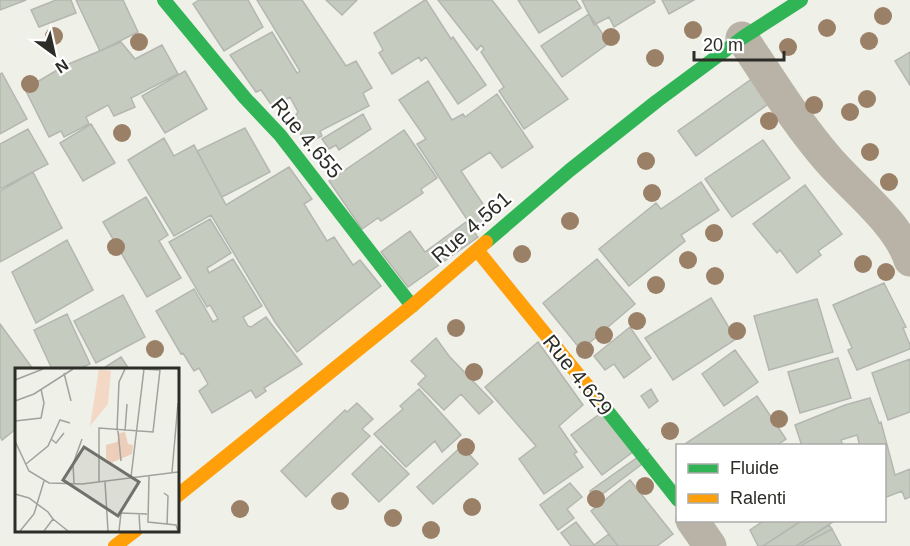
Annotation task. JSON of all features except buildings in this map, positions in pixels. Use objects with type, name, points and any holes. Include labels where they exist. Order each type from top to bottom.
[{"type":"main road","name":"Rue 4.655","points":[[164,0],[245,98],[280,135],[412,306]]},
{"type":"main road","name":"Rue 4.561","points":[[178,495],[412,306],[570,170],[742,38],[801,0]]},
{"type":"main road","name":"Rue 4.629","points":[[477,250],[676,497]]},
{"type":"street","points":[[742,38],[809,136],[834,166],[885,219],[898,236],[910,260]]},
{"type":"street","points":[[693,522],[710,546]]},
{"type":"traffic: fast","points":[[164,0],[245,98],[280,135],[412,306]]},
{"type":"traffic: fast","points":[[486,242],[570,170],[657,101],[742,38],[801,0]]},
{"type":"traffic: fast","points":[[598,399],[676,497]]},
{"type":"traffic: slow","points":[[178,495],[412,306],[486,242]]},
{"type":"traffic: slow","points":[[477,250],[598,399]]},
{"type":"traffic: slow","points":[[115,546],[135,531]]}]
